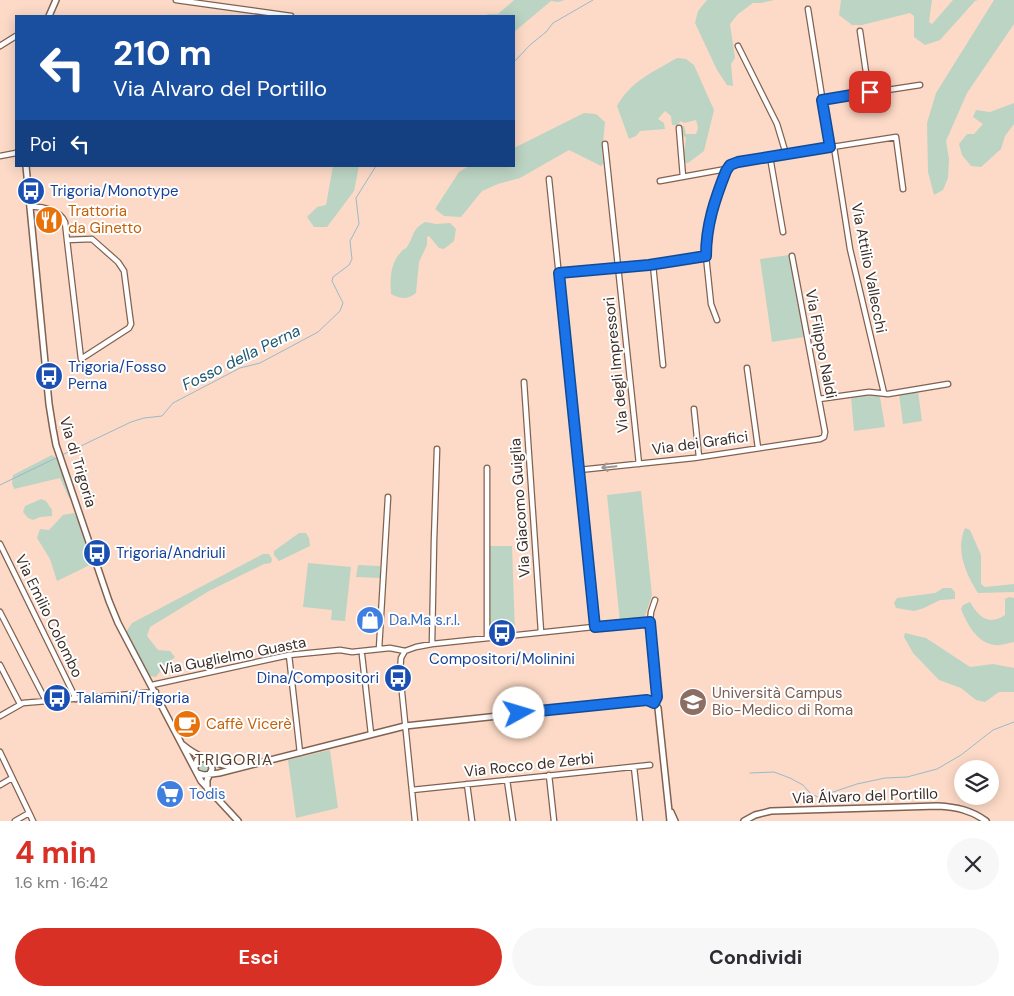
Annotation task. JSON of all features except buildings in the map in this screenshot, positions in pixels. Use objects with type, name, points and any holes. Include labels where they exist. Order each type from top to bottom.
[{"type":"street","points":[[49,15],[56,0]]},
{"type":"street","points":[[176,0],[283,15]]},
{"type":"street","name":"Via Attilio Vallecchi","points":[[808,9],[822,100],[850,249],[884,393]]},
{"type":"street","points":[[860,31],[870,92]]},
{"type":"street","points":[[0,46],[15,37]]},
{"type":"street","points":[[738,46],[777,124],[786,154]]},
{"type":"street","points":[[822,100],[920,85]]},
{"type":"street","points":[[679,128],[683,177]]},
{"type":"street","points":[[660,181],[726,169],[737,162],[896,137],[903,189]]},
{"type":"street","name":"Via degli Impressori","points":[[605,144],[639,464]]},
{"type":"street","points":[[0,154],[15,153]]},
{"type":"street","points":[[770,157],[783,232]]},
{"type":"street","name":"Via di Trigoria","points":[[26,167],[49,404],[56,445],[112,609],[196,770],[208,788],[238,821]]},
{"type":"street","points":[[717,320],[711,304],[706,256],[707,232],[710,216],[726,169]]},
{"type":"street","points":[[549,179],[595,627]]},
{"type":"street","points":[[30,207],[42,207],[62,216],[65,222],[67,240],[81,359],[129,328],[131,324],[124,272],[118,262],[92,239],[67,240]]},
{"type":"street","points":[[559,273],[653,264],[706,256]]},
{"type":"street","name":"Via Filippo Naldi","points":[[792,256],[825,432],[824,437]]},
{"type":"street","points":[[653,264],[663,365]]},
{"type":"street","points":[[747,368],[758,448]]},
{"type":"street","name":"Via Giacomo Guiglia","points":[[524,382],[541,632]]},
{"type":"street","points":[[819,399],[869,392],[884,393],[948,384]]},
{"type":"street","points":[[694,409],[699,457]]},
{"type":"street","name":"Via dei Grafici","points":[[579,470],[699,457],[824,437]]},
{"type":"street","points":[[432,644],[437,449]]},
{"type":"street","points":[[487,468],[487,637]]},
{"type":"street","points":[[379,649],[388,497]]},
{"type":"street","name":"Via Emilio Colombo","points":[[0,544],[76,699]]},
{"type":"street","points":[[654,600],[650,612],[657,697],[654,703]]},
{"type":"street","points":[[0,612],[46,701]]},
{"type":"street","name":"Via Guglielmo Guasta","points":[[152,685],[289,655],[340,650],[352,652],[394,648],[405,651],[432,644],[487,637],[650,622]]},
{"type":"street","points":[[405,651],[401,658],[400,666],[415,821]]},
{"type":"street","points":[[289,655],[300,753]]},
{"type":"street","points":[[362,655],[371,734]]},
{"type":"street","points":[[0,665],[20,704]]},
{"type":"street","points":[[0,716],[20,704],[156,692]]},
{"type":"street","points":[[207,759],[197,760],[196,770],[201,775],[300,753],[405,726],[647,700],[654,703],[658,708],[670,821]]},
{"type":"street","points":[[182,745],[191,752],[207,759],[226,766],[240,767]]},
{"type":"street","points":[[0,752],[33,821]]},
{"type":"street","points":[[207,759],[212,766],[207,780],[208,788]]},
{"type":"street","name":"Via Rocco de Zerbi","points":[[412,790],[650,765]]},
{"type":"street","points":[[634,767],[640,821]]},
{"type":"street","points":[[549,775],[554,821]]},
{"type":"street","points":[[0,785],[12,778]]},
{"type":"street","points":[[507,780],[513,821]]},
{"type":"street","points":[[467,784],[472,821]]},
{"type":"street","points":[[668,805],[675,821]]},
{"type":"street","name":"Via Álvaro del Portillo","points":[[744,821],[755,815],[771,811],[947,806],[968,810],[986,821]]},
{"type":"street","points":[[15,821],[29,813]]},
{"type":"green space","points":[[514,0],[565,0],[551,1],[515,31],[515,15],[486,15],[498,14]]},
{"type":"green space","points":[[707,0],[774,0],[753,3],[738,14],[730,24],[735,58],[731,64],[733,86],[727,85],[717,70],[695,23],[698,11]]},
{"type":"green space","points":[[841,0],[932,0],[929,22],[932,24],[953,0],[978,0],[940,40],[925,45],[914,37],[914,16],[910,13],[862,25],[852,25],[839,15]]},
{"type":"green space","points":[[994,0],[1014,0],[1014,24],[967,93],[946,141],[949,159],[948,178],[943,190],[934,195],[928,172],[927,123],[936,93]]},
{"type":"green space","points":[[677,58],[686,59],[694,65],[714,110],[704,151],[688,163],[683,162],[686,138],[682,134],[681,127],[684,126],[686,134],[696,134],[698,128],[696,120],[684,123],[681,121],[677,125],[672,125],[671,116],[665,111],[658,119],[664,123],[665,129],[640,131],[636,136],[629,139],[617,106],[636,84]]},
{"type":"green space","points":[[1014,103],[1014,124],[1005,136],[1001,149],[981,167],[971,166],[962,155],[959,144],[967,134],[974,134],[983,124],[973,117],[976,110],[990,112]]},
{"type":"green space","points":[[584,113],[596,114],[605,122],[602,154],[604,163],[601,166],[569,150],[520,178],[482,191],[461,217],[444,216],[435,209],[459,172],[467,167],[515,167],[515,148]]},
{"type":"green space","points":[[333,167],[359,167],[354,191],[327,227],[314,227],[307,217],[317,207],[326,205]]},
{"type":"green space","points":[[425,222],[436,224],[450,223],[456,229],[454,241],[444,249],[439,248],[429,236],[427,237],[427,245],[419,262],[416,293],[407,298],[395,296],[391,294],[391,283],[397,257],[407,247],[415,230]]},
{"type":"green space","points":[[789,255],[804,337],[772,342],[760,259]]},
{"type":"green space","points":[[918,391],[922,421],[903,424],[899,394]]},
{"type":"green space","points":[[878,394],[885,427],[854,431],[851,397]]},
{"type":"green space","points":[[52,455],[59,461],[71,498],[69,498],[60,478],[14,489],[12,483],[13,475]]},
{"type":"green space","points":[[641,491],[652,595],[644,619],[620,622],[607,495]]},
{"type":"green space","points":[[41,499],[46,501],[52,510],[52,516],[33,520],[28,518],[23,512],[25,506]]},
{"type":"green space","points":[[74,513],[86,538],[92,564],[57,581],[50,559],[37,538],[40,529],[49,530],[63,515]]},
{"type":"green space","points":[[965,528],[970,530],[981,555],[981,584],[985,587],[1014,584],[1014,592],[978,593],[969,578],[963,562],[961,545]]},
{"type":"green space","points":[[299,533],[306,533],[310,546],[279,561],[274,555],[274,551]]},
{"type":"green space","points":[[490,546],[512,546],[515,632],[492,635],[489,631]]},
{"type":"green space","points":[[263,554],[269,554],[272,559],[271,563],[264,564],[209,591],[150,627],[147,636],[158,650],[170,651],[175,657],[163,667],[156,677],[150,676],[126,632],[132,623]]},
{"type":"green space","points":[[308,563],[351,567],[345,621],[331,620],[332,610],[303,607]]},
{"type":"green space","points":[[358,565],[380,566],[380,578],[356,577]]},
{"type":"green space","points":[[943,588],[951,588],[955,592],[955,599],[940,600],[914,611],[896,608],[894,603],[897,598],[935,593]]},
{"type":"green space","points":[[1009,597],[1014,598],[1014,642],[997,645],[983,641],[966,621],[961,609],[963,605],[970,602],[981,616],[994,620],[1005,615],[1005,599]]},
{"type":"green space","points":[[905,633],[926,638],[970,667],[993,664],[1014,668],[1014,692],[999,692],[985,702],[976,700],[961,688],[939,680],[913,653],[904,637]]},
{"type":"green space","points":[[330,750],[338,808],[296,818],[288,760]]},
{"type":"green space","points":[[202,761],[206,761],[210,767],[206,773],[202,773],[198,769],[198,765]]},
{"type":"waterway","name":"Fosso della Perna","points":[[515,61],[553,23],[593,0]]},
{"type":"waterway","name":"Fosso della Perna","points":[[62,455],[131,422],[162,416],[173,403],[240,368],[260,363],[318,332],[340,311],[343,303],[332,281],[333,277],[349,265],[352,259],[350,241],[359,224],[356,198],[375,167]]},
{"type":"waterway","name":"Fosso della Perna","points":[[0,485],[58,457]]},
{"type":"waterway","points":[[750,773],[774,772],[803,785],[811,794],[818,797],[857,784],[885,778],[907,777],[937,769],[961,755],[993,730],[1014,722]]},
{"type":"place","name":"Trigoria/Monotype","points":[[31,191]]},
{"type":"place","name":"Trattoria da Ginetto","points":[[49,220]]},
{"type":"place","name":"Trigoria/Fosso Perna","points":[[49,376]]},
{"type":"place","name":"Trigoria/Andriuli","points":[[97,553]]},
{"type":"place","name":"Da.Ma s.r.l.","points":[[370,620]]},
{"type":"place","name":"Compositori/Molinini","points":[[502,633]]},
{"type":"place","name":"Dina/Compositori","points":[[398,678]]},
{"type":"place","name":"Talamini/Trigoria","points":[[57,698]]},
{"type":"place","name":"Università Campus Bio-Medico di Roma","points":[[693,702]]},
{"type":"place","name":"Caffè Vicerè","points":[[187,724]]},
{"type":"place","name":"Todis","points":[[170,794]]},
{"type":"district","name":"TRIGORIA","points":[[234,759]]},
{"type":"route","points":[[519,713],[647,700],[654,703],[657,697],[650,622],[595,627],[559,273],[649,265],[706,256],[707,232],[713,204],[729,166],[738,162],[830,147],[822,100],[870,92]]}]
